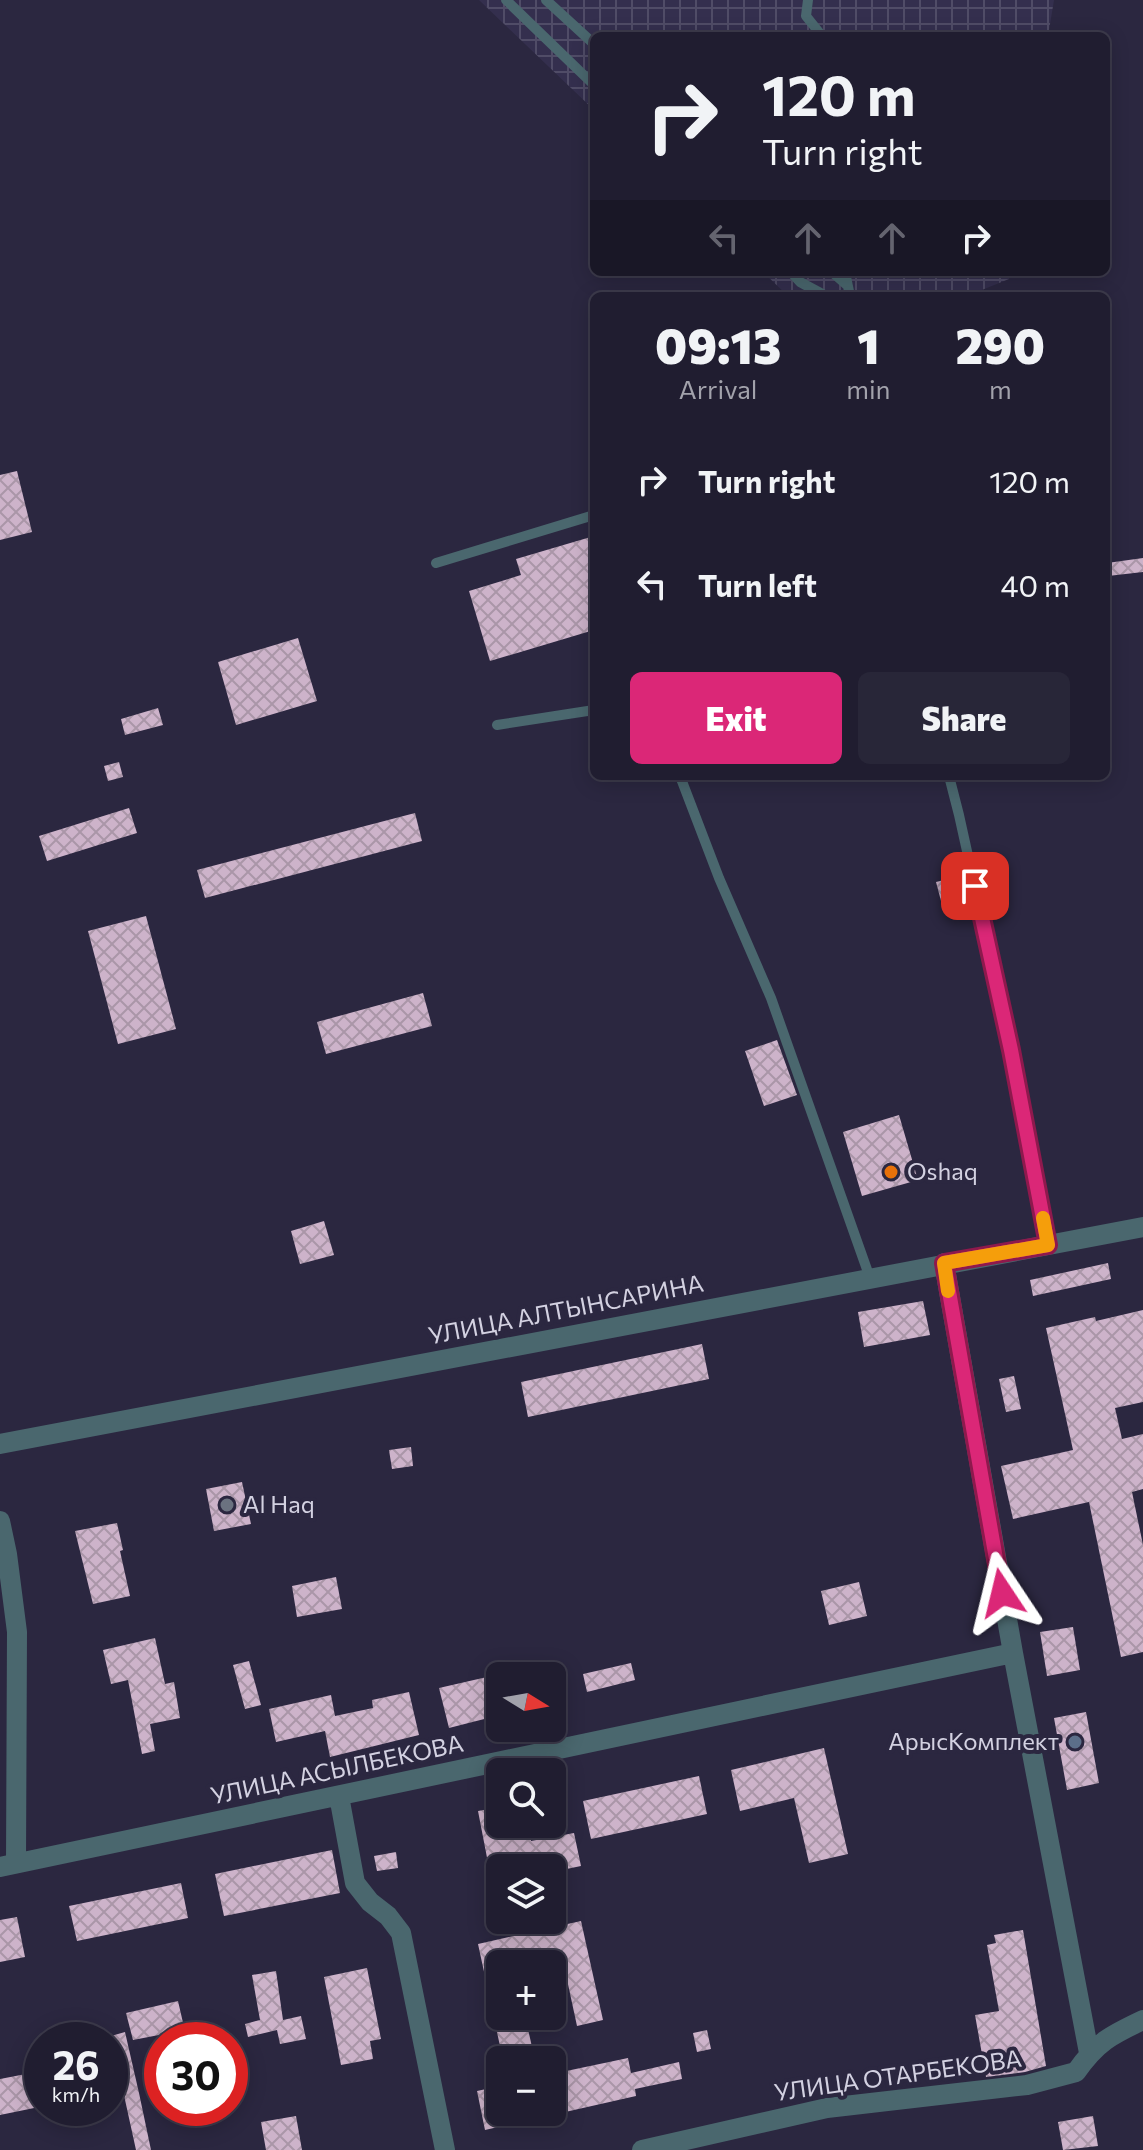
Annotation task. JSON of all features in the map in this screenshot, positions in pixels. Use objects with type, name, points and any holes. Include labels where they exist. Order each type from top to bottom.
[{"type":"street","name":"УЛИЦА АЛТЫНСАРИНА","points":[[0,1444],[1143,1227]]},
{"type":"street","points":[[944,1263],[1013,1653],[1089,2053]]},
{"type":"street","points":[[0,1521],[17,1632],[8,1865]]},
{"type":"street","name":"УЛИЦА АСЫЛБЕКОВА","points":[[8,1865],[1013,1653]]},
{"type":"street","points":[[339,1796],[355,1883],[401,1933],[445,2150]]},
{"type":"street","name":"УЛИЦА ОТАРБЕКОВА","points":[[642,2150],[827,2108],[1027,2085],[1076,2072],[1089,2053],[1109,2036],[1143,2020]]},
{"type":"lane","points":[[506,0],[590,81]]},
{"type":"lane","points":[[546,0],[590,40]]},
{"type":"lane","points":[[808,0],[806,16],[819,32]]},
{"type":"lane","points":[[795,276],[819,292]]},
{"type":"lane","points":[[836,276],[849,291]]},
{"type":"lane","points":[[436,563],[590,516]]},
{"type":"lane","points":[[497,725],[590,711]]},
{"type":"lane","points":[[682,780],[719,878],[771,998],[870,1278]]},
{"type":"lane","points":[[950,780],[1011,1050],[1048,1245]]},
{"type":"shaded area","points":[[479,0],[1054,0],[1049,32],[590,32],[590,106]]},
{"type":"shaded area","points":[[767,276],[1009,276],[1009,279],[977,292],[784,292]]},
{"type":"building","points":[[17,471],[32,532],[0,540],[0,475]]},
{"type":"building","points":[[590,537],[590,631],[490,661],[469,591],[521,575],[516,559]]},
{"type":"building","points":[[1143,558],[1143,572],[1110,576],[1110,563]]},
{"type":"building","points":[[298,638],[317,701],[236,725],[218,662]]},
{"type":"building","points":[[158,708],[163,725],[125,735],[121,719]]},
{"type":"building","points":[[119,762],[123,777],[108,781],[104,766]]},
{"type":"building","points":[[129,808],[137,833],[47,861],[39,836]]},
{"type":"building","points":[[415,813],[422,841],[205,898],[197,870]]},
{"type":"building","points":[[952,878],[957,897],[941,901],[936,882]]},
{"type":"building","points":[[146,916],[176,1029],[118,1044],[88,931]]},
{"type":"building","points":[[423,993],[432,1026],[326,1054],[317,1022]]},
{"type":"building","points":[[777,1040],[797,1095],[764,1106],[745,1051]]},
{"type":"building","points":[[899,1115],[918,1180],[862,1196],[843,1132]]},
{"type":"building","points":[[324,1221],[334,1255],[300,1264],[291,1231]]},
{"type":"building","points":[[1108,1263],[1111,1279],[1033,1296],[1030,1280]]},
{"type":"building","points":[[923,1301],[930,1335],[864,1347],[858,1312]]},
{"type":"building","points":[[1143,1310],[1143,1402],[1115,1408],[1122,1439],[1143,1434],[1143,1489],[1132,1492],[1143,1545],[1143,1652],[1121,1657],[1089,1502],[1013,1519],[1001,1466],[1073,1450],[1046,1328]]},
{"type":"building","points":[[702,1344],[709,1379],[528,1417],[521,1382]]},
{"type":"building","points":[[1014,1376],[1021,1409],[1006,1412],[999,1379]]},
{"type":"building","points":[[411,1447],[413,1466],[392,1469],[389,1450]]},
{"type":"building","points":[[242,1482],[251,1524],[214,1531],[206,1489]]},
{"type":"building","points":[[117,1523],[130,1596],[93,1604],[75,1531]]},
{"type":"building","points":[[336,1577],[342,1609],[297,1617],[292,1586]]},
{"type":"building","points":[[859,1582],[867,1616],[829,1625],[821,1591]]},
{"type":"building","points":[[1073,1627],[1080,1670],[1047,1676],[1040,1632]]},
{"type":"building","points":[[155,1638],[165,1684],[174,1682],[180,1718],[150,1724],[155,1751],[142,1754],[128,1680],[111,1684],[103,1650]]},
{"type":"building","points":[[249,1661],[261,1705],[245,1709],[233,1665]]},
{"type":"building","points":[[631,1663],[635,1680],[587,1692],[583,1674]]},
{"type":"building","points":[[486,1677],[486,1719],[449,1728],[439,1688]]},
{"type":"building","points":[[409,1692],[419,1735],[330,1757],[325,1731],[276,1742],[269,1709],[331,1695],[335,1716],[373,1708],[372,1700]]},
{"type":"building","points":[[1086,1712],[1099,1783],[1067,1790],[1054,1718]]},
{"type":"building","points":[[824,1748],[848,1854],[809,1863],[794,1798],[740,1811],[731,1770]]},
{"type":"building","points":[[699,1776],[707,1814],[591,1839],[583,1801]]},
{"type":"building","points":[[486,1810],[486,1838],[530,1838],[531,1841],[566,1838],[566,1834],[574,1833],[581,1866],[566,1869],[566,1854],[486,1854],[478,1811]]},
{"type":"building","points":[[332,1850],[340,1893],[224,1916],[215,1874]]},
{"type":"building","points":[[396,1852],[398,1868],[377,1871],[374,1856]]},
{"type":"building","points":[[181,1883],[188,1918],[77,1941],[69,1906]]},
{"type":"building","points":[[17,1917],[25,1957],[0,1962],[0,1920]]},
{"type":"building","points":[[581,1921],[603,2020],[577,2026],[566,1975],[566,1950],[486,1950],[486,1981],[478,1944],[523,1934],[566,1934],[566,1924]]},
{"type":"building","points":[[1023,1930],[1046,2066],[986,2077],[975,2015],[999,2011],[987,1945],[996,1943],[994,1935]]},
{"type":"building","points":[[367,1968],[381,2039],[370,2041],[373,2059],[341,2065],[324,1977]]},
{"type":"building","points":[[276,1971],[283,2020],[301,2016],[306,2039],[280,2044],[277,2030],[248,2037],[248,2023],[260,2020],[252,1975]]},
{"type":"building","points":[[178,2001],[183,2022],[144,2022],[144,2038],[133,2040],[126,2013]]},
{"type":"building","points":[[497,2030],[528,2030],[532,2046],[500,2046]]},
{"type":"building","points":[[707,2030],[711,2049],[697,2052],[693,2033]]},
{"type":"building","points":[[128,2046],[151,2150],[136,2150],[128,2114]]},
{"type":"building","points":[[628,2058],[631,2073],[679,2062],[682,2079],[635,2089],[636,2096],[566,2112],[566,2071]]},
{"type":"building","points":[[24,2074],[24,2110],[0,2115],[0,2079]]},
{"type":"building","points":[[486,2089],[486,2126],[502,2126],[485,2130],[477,2091]]},
{"type":"building","points":[[296,2116],[302,2150],[266,2150],[261,2122]]},
{"type":"building","points":[[1093,2116],[1098,2146],[1063,2150],[1058,2122]]},
{"type":"slow traffic","points":[[948,1291],[944,1263],[1048,1245],[1043,1218]]},
{"type":"place","name":"Oshaq","points":[[891,1172]]},
{"type":"place","name":"Al Haq","points":[[227,1505]]},
{"type":"place","name":"АрысКомплект","points":[[1075,1742]]},
{"type":"route","points":[[975,886],[1011,1050],[1048,1245],[944,1263],[1002,1593]]}]
